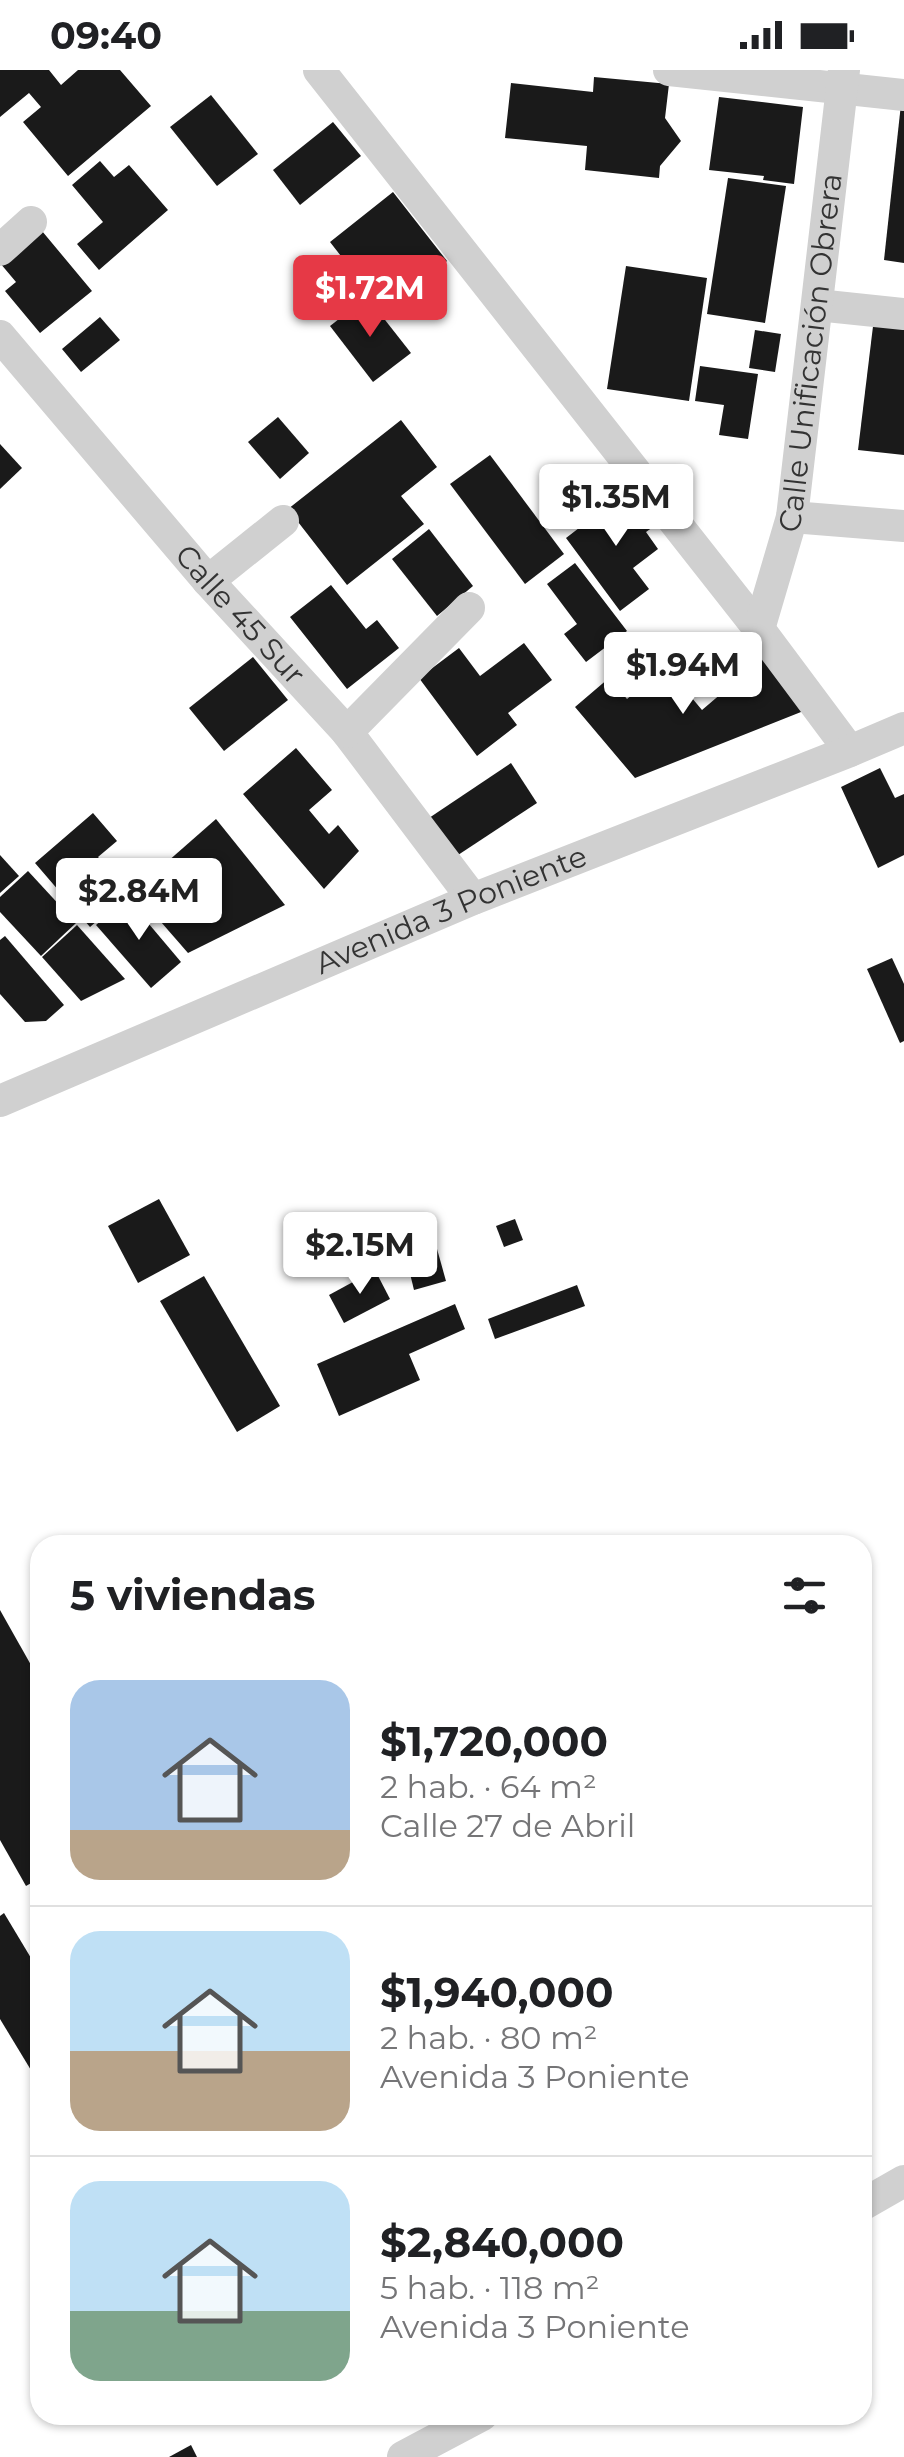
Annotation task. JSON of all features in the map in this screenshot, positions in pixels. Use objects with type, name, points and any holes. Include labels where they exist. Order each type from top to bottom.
[{"type":"street","points":[[319,70],[850,751]]},
{"type":"street","points":[[670,70],[843,79],[904,96]]},
{"type":"street","name":"Calle Unificación Obrera","points":[[758,629],[792,516],[843,79]]},
{"type":"street","points":[[0,250],[31,222]]},
{"type":"street","points":[[817,304],[904,314]]},
{"type":"street","name":"Calle 45 Sur","points":[[0,336],[208,581],[347,732],[473,899]]},
{"type":"street","points":[[792,516],[904,526]]},
{"type":"street","points":[[208,581],[283,521]]},
{"type":"street","points":[[347,732],[469,608]]},
{"type":"street","name":"Avenida 3 Poniente","points":[[0,1100],[473,899],[904,728]]},
{"type":"street","points":[[872,2199],[904,2181]]},
{"type":"street","points":[[403,2457],[463,2425]]},
{"type":"building","points":[[0,70],[49,70],[61,85],[78,70],[120,70],[151,106],[68,176],[23,122],[41,107],[29,93],[0,117]]},
{"type":"building","points":[[594,77],[669,84],[665,118],[681,141],[660,166],[659,178],[585,170],[587,146],[505,138],[511,83],[593,92]]},
{"type":"building","points":[[211,95],[258,154],[217,186],[170,127]]},
{"type":"building","points":[[719,97],[803,107],[794,184],[763,180],[764,176],[709,170]]},
{"type":"building","points":[[904,104],[904,263],[884,260]]},
{"type":"building","points":[[333,122],[361,156],[300,205],[273,170]]},
{"type":"building","points":[[100,161],[114,177],[129,165],[168,210],[99,270],[77,244],[103,222],[72,185]]},
{"type":"building","points":[[728,178],[786,186],[765,323],[707,314]]},
{"type":"building","points":[[393,192],[447,261],[388,308],[330,242]]},
{"type":"building","points":[[37,225],[92,291],[40,333],[5,291],[16,282],[0,263]]},
{"type":"building","points":[[626,266],[707,278],[689,401],[607,389]]},
{"type":"building","points":[[367,297],[411,353],[373,382],[330,326]]},
{"type":"building","points":[[100,317],[120,340],[81,372],[62,349]]},
{"type":"building","points":[[874,318],[904,322],[904,455],[858,450]]},
{"type":"building","points":[[755,330],[781,334],[775,372],[749,368]]},
{"type":"building","points":[[700,366],[758,374],[748,439],[719,435],[724,405],[695,401]]},
{"type":"building","points":[[278,417],[309,453],[280,479],[248,442]]},
{"type":"building","points":[[401,420],[437,467],[401,496],[424,524],[347,585],[288,509]]},
{"type":"building","points":[[0,444],[22,468],[0,489]]},
{"type":"building","points":[[490,455],[564,554],[525,584],[450,484]]},
{"type":"building","points":[[627,491],[653,527],[646,532],[658,549],[633,568],[649,589],[620,611],[566,538]]},
{"type":"building","points":[[429,529],[473,586],[437,616],[392,559]]},
{"type":"building","points":[[575,563],[627,631],[586,662],[564,634],[577,624],[547,584]]},
{"type":"building","points":[[331,585],[366,629],[377,620],[399,648],[347,689],[290,617]]},
{"type":"building","points":[[524,643],[552,680],[508,713],[517,725],[477,756],[419,678],[459,648],[480,676]]},
{"type":"building","points":[[253,657],[288,700],[224,751],[189,708]]},
{"type":"building","points":[[763,658],[806,710],[635,778],[575,707],[609,678],[627,699],[666,667],[702,710]]},
{"type":"building","points":[[296,748],[332,790],[309,810],[329,834],[338,825],[359,851],[324,889],[243,794]]},
{"type":"building","points":[[511,763],[537,803],[455,857],[429,818]]},
{"type":"building","points":[[880,768],[895,798],[904,794],[904,855],[878,868],[841,787]]},
{"type":"building","points":[[93,813],[117,841],[98,857],[129,893],[90,927],[35,863]]},
{"type":"building","points":[[216,819],[285,905],[188,953],[134,891]]},
{"type":"building","points":[[0,855],[19,876],[0,893]]},
{"type":"building","points":[[28,871],[76,923],[41,956],[0,912],[0,897]]},
{"type":"building","points":[[127,898],[181,962],[151,988],[96,925]]},
{"type":"building","points":[[77,925],[125,979],[81,1001],[42,957]]},
{"type":"building","points":[[5,936],[64,1005],[46,1021],[25,1022],[0,994],[0,940]]},
{"type":"building","points":[[892,958],[904,984],[904,1041],[900,1043],[867,969]]},
{"type":"building","points":[[159,1199],[190,1255],[138,1283],[108,1226]]},
{"type":"building","points":[[515,1219],[523,1240],[504,1247],[496,1226]]},
{"type":"building","points":[[437,1249],[446,1281],[414,1290],[406,1257]]},
{"type":"building","points":[[375,1270],[390,1299],[344,1323],[329,1295]]},
{"type":"building","points":[[204,1276],[280,1406],[237,1432],[160,1301]]},
{"type":"building","points":[[577,1285],[585,1306],[495,1339],[488,1319]]},
{"type":"building","points":[[455,1304],[465,1329],[409,1354],[420,1380],[339,1416],[317,1364]]},
{"type":"building","points":[[0,1610],[30,1663],[30,1884],[26,1886],[0,1840]]},
{"type":"building","points":[[4,1913],[30,1956],[30,2068],[0,2019],[0,1916]]},
{"type":"building","points":[[191,2445],[197,2457],[169,2457]]}]
